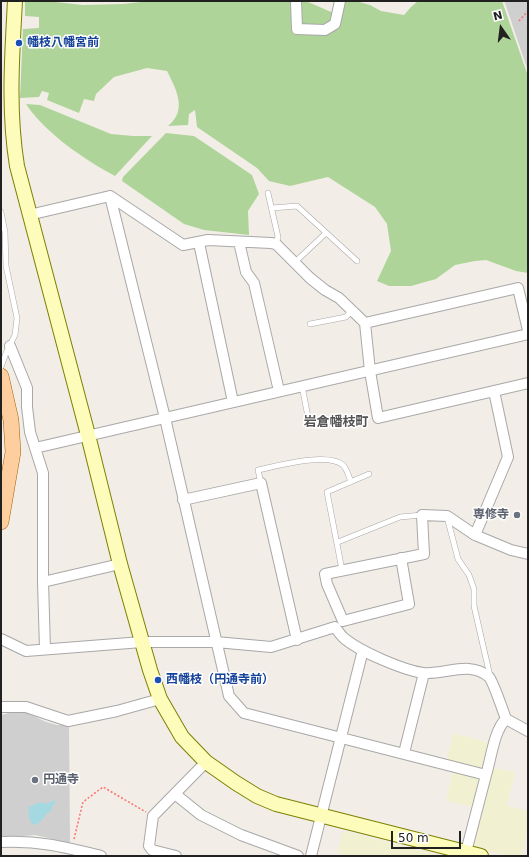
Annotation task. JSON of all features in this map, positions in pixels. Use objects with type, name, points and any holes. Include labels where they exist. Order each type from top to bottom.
[{"type":"main road","points":[[1,376],[11,420],[13,452],[1,522]]},
{"type":"street","points":[[15,1],[6,82],[17,166],[88,435],[120,564],[150,670],[160,699],[182,737],[206,762],[258,796],[276,804],[481,856]]},
{"type":"street","points":[[296,1],[297,29],[326,30],[335,24],[340,1]]},
{"type":"street","points":[[29,215],[110,196],[183,245],[208,240],[276,244],[294,263],[325,290],[339,298],[365,323],[370,370],[378,418],[528,383]]},
{"type":"street","points":[[110,196],[165,418],[229,696],[244,713],[486,775]]},
{"type":"street","points":[[239,242],[246,272],[254,283],[279,391]]},
{"type":"street","points":[[199,243],[233,402]]},
{"type":"street","points":[[365,323],[518,288],[528,330]]},
{"type":"street","points":[[35,448],[528,334]]},
{"type":"street","points":[[10,346],[27,388],[27,407],[30,432],[43,473],[44,649]]},
{"type":"street","points":[[475,535],[508,457],[494,391]]},
{"type":"street","points":[[183,500],[261,483],[297,640]]},
{"type":"street","points":[[528,554],[511,550],[475,535],[447,516],[422,515],[424,554],[325,574],[326,584],[339,624],[346,639],[363,650],[393,665],[424,673],[469,668],[478,670],[490,678],[506,719],[528,731]]},
{"type":"street","points":[[1,639],[26,651],[142,642],[216,642],[271,646],[297,640],[339,624],[409,604],[401,558]]},
{"type":"street","points":[[43,582],[120,564]]},
{"type":"street","points":[[311,856],[363,650]]},
{"type":"street","points":[[404,753],[424,673]]},
{"type":"street","points":[[1,707],[26,707],[68,721],[117,711],[160,699]]},
{"type":"street","points":[[466,852],[497,734],[501,724],[506,719]]},
{"type":"street","points":[[176,856],[152,850],[149,846],[153,816],[206,762]]},
{"type":"street","points":[[175,794],[201,815],[241,835],[298,856]]},
{"type":"street","points":[[1,842],[39,842],[101,856]]},
{"type":"lane","points":[[268,193],[278,237],[276,244]]},
{"type":"lane","points":[[272,208],[297,206],[358,262]]},
{"type":"lane","points":[[1,212],[5,232],[6,266],[17,318],[15,335],[6,353],[1,368]]},
{"type":"lane","points":[[294,263],[326,233]]},
{"type":"lane","points":[[310,324],[346,317],[352,310]]},
{"type":"lane","points":[[302,386],[308,417]]},
{"type":"lane","points":[[261,483],[258,470],[308,459],[337,462],[344,466],[351,482]]},
{"type":"lane","points":[[342,570],[338,542],[327,492],[369,474]]},
{"type":"lane","points":[[338,542],[400,517],[422,515]]},
{"type":"lane","points":[[447,516],[458,559],[468,575],[474,589],[474,606],[490,678]]},
{"type":"path","points":[[519,21],[528,11]]},
{"type":"path","points":[[72,849],[83,802],[103,787],[153,816]]},
{"type":"shaded area","points":[[504,1],[528,1],[528,71],[505,3]]},
{"type":"shaded area","name":"円通寺","points":[[17,711],[26,712],[46,722],[57,725],[69,725],[70,843],[35,835],[1,838],[1,715]]},
{"type":"green space","points":[[25,1],[46,1],[83,5],[123,4],[150,1],[306,1],[331,12],[340,2],[356,1],[370,5],[381,11],[404,15],[418,1],[502,1],[528,76],[528,273],[516,271],[486,260],[455,265],[436,279],[411,286],[389,286],[377,281],[391,251],[387,224],[375,207],[328,177],[290,186],[269,181],[257,168],[197,127],[195,110],[189,114],[188,125],[168,126],[178,113],[179,106],[177,92],[167,71],[147,68],[114,77],[96,94],[94,101],[84,99],[79,113],[47,100],[49,93],[42,91],[39,97],[20,98],[23,29],[39,28],[39,17],[25,16]]},
{"type":"green space","points":[[26,104],[40,105],[111,134],[152,136],[115,176],[66,145],[34,115]]},
{"type":"green space","points":[[166,133],[194,136],[252,175],[259,194],[248,211],[249,235],[204,230],[184,224],[122,181],[123,177]]},
{"type":"green space","points":[[453,733],[490,743],[484,765],[478,769],[447,760]]},
{"type":"green space","points":[[490,767],[515,772],[507,806],[528,811],[528,829],[522,855],[520,856],[509,856],[475,848],[471,841]]},
{"type":"green space","points":[[453,770],[476,775],[479,780],[473,807],[446,801]]},
{"type":"green space","points":[[343,831],[443,856],[346,856],[337,852]]},
{"type":"water","points":[[55,800],[51,811],[47,813],[43,819],[33,825],[29,816],[29,807],[40,802],[45,804]]},
{"type":"place","name":"幡枝八幡宮前","points":[[19,43]]},
{"type":"place","name":"専修寺","points":[[517,515]]},
{"type":"place","name":"西幡枝（円通寺前）","points":[[158,680]]},
{"type":"place","name":"円通寺","points":[[35,780]]},
{"type":"district","name":"岩倉幡枝町","points":[[336,423]]}]
